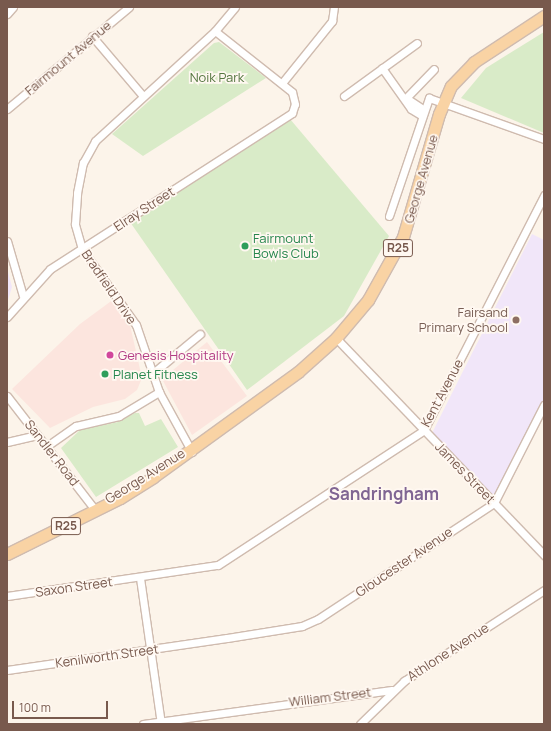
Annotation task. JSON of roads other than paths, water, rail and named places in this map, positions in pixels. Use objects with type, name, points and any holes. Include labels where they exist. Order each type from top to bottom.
[{"type":"main road","name":"George Avenue","points":[[95,509],[193,449],[336,338],[372,294],[403,237],[444,101],[451,86],[474,62],[544,16]]},
{"type":"main road","name":"R25","points":[[7,554],[95,509]]},
{"type":"street","points":[[7,14],[13,7]]},
{"type":"street","name":"Fairmount Avenue","points":[[7,109],[92,36],[129,7]]},
{"type":"street","name":"Bradfield Drive","points":[[193,449],[159,392],[136,325],[82,249],[75,216],[83,164],[95,141],[215,31],[235,7]]},
{"type":"street","points":[[215,31],[282,83],[332,21],[334,7]]},
{"type":"street","points":[[92,36],[143,96]]},
{"type":"street","points":[[344,96],[417,43]]},
{"type":"street","points":[[382,68],[406,98],[411,109],[422,112]]},
{"type":"street","points":[[406,98],[434,69]]},
{"type":"street","name":"Elray Street","points":[[7,317],[22,296],[45,273],[292,113],[295,97],[282,83]]},
{"type":"street","points":[[388,216],[422,112],[429,98],[444,101],[544,139]]},
{"type":"street","name":"Kent Avenue","points":[[140,578],[218,565],[424,430],[544,196]]},
{"type":"street","points":[[7,241],[22,296]]},
{"type":"street","points":[[153,373],[200,334]]},
{"type":"street","name":"James Street","points":[[336,338],[544,555]]},
{"type":"street","points":[[47,446],[76,426],[119,416],[159,392]]},
{"type":"street","name":"Sandler Road","points":[[7,396],[95,509]]},
{"type":"street","name":"Gloucester Avenue","points":[[207,641],[302,626],[318,619],[494,503],[544,405]]},
{"type":"street","points":[[7,442],[37,435]]},
{"type":"street","points":[[140,578],[161,723]]},
{"type":"street","name":"Saxon Street","points":[[7,596],[140,578]]},
{"type":"street","name":"Athlone Avenue","points":[[360,724],[392,690],[544,590]]},
{"type":"street","name":"Kenilworth Street","points":[[7,670],[207,641]]},
{"type":"street","name":"William Street","points":[[143,724],[161,723],[268,706],[392,690]]},
{"type":"place","name":"Fairmount Bowls Club","points":[[245,246]]},
{"type":"place","name":"Fairsand Primary School","points":[[516,320]]},
{"type":"place","name":"Genesis Hospitality","points":[[110,355]]},
{"type":"place","name":"Planet Fitness","points":[[105,374]]},
{"type":"district","name":"Sandringham","points":[[384,494]]},
{"type":"park label","name":"Noik Park","points":[[217,77]]}]
